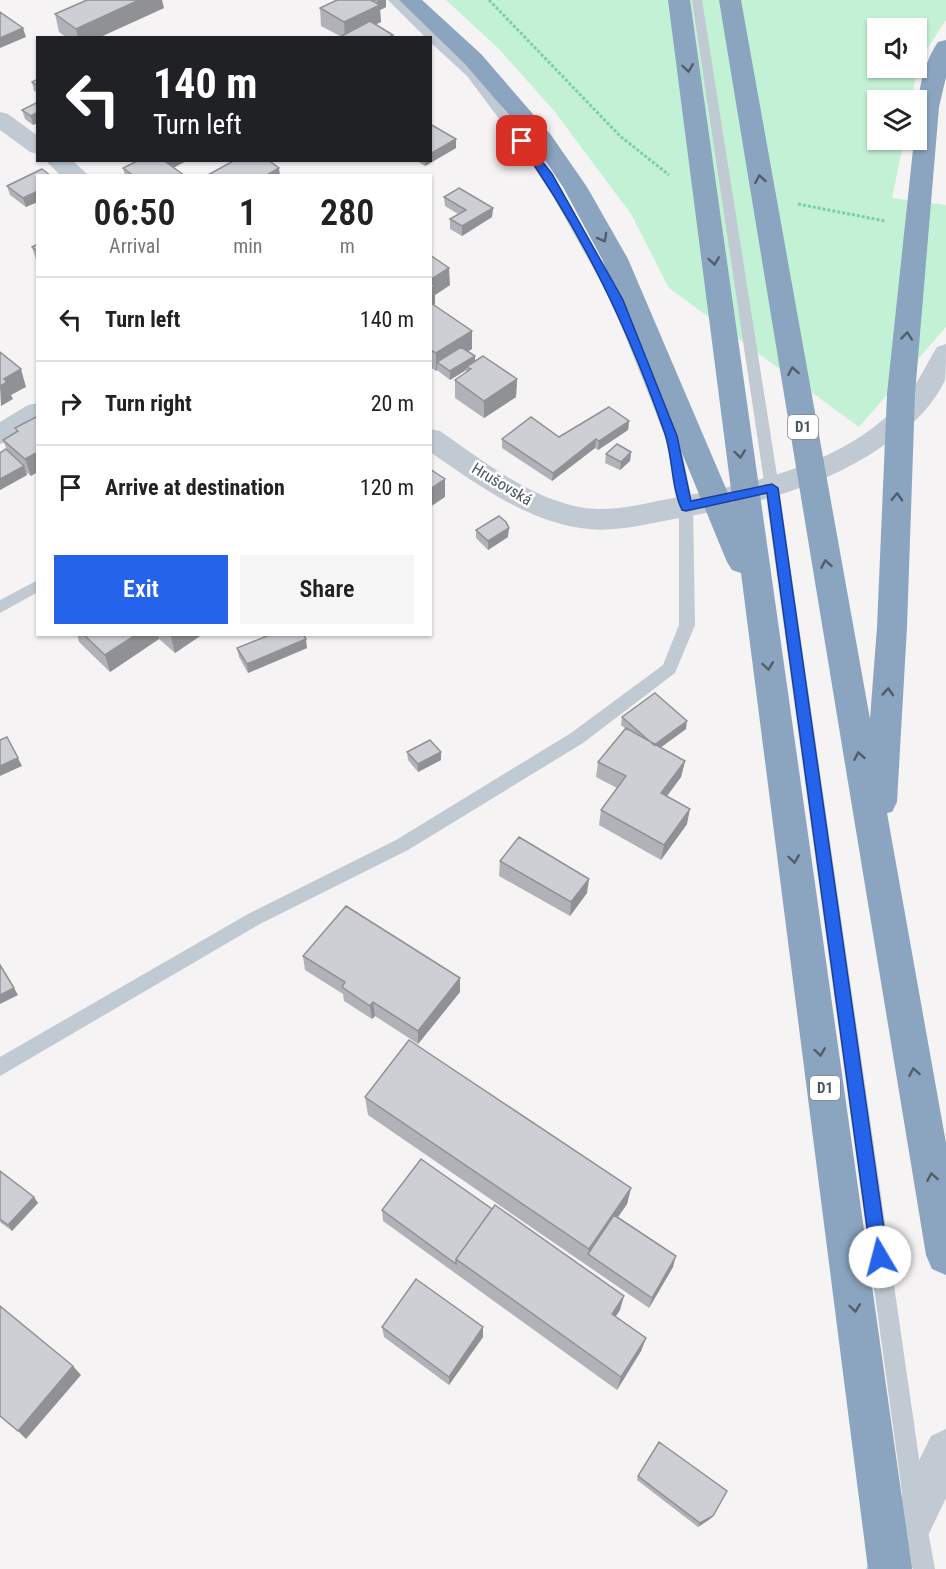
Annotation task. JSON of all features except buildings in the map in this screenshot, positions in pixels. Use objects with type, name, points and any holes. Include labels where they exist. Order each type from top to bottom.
[{"type":"highway","points":[[410,0],[480,66],[543,140],[575,187],[615,259],[760,608]]},
{"type":"highway","name":"D1","points":[[679,0],[889,1569]]},
{"type":"highway","name":"D1","points":[[730,0],[946,1256]]},
{"type":"highway","points":[[876,855],[892,627],[901,394],[928,107],[937,68],[946,47]]},
{"type":"street","points":[[0,119],[36,146]]},
{"type":"street","points":[[59,162],[74,174]]},
{"type":"street","name":"Hrušovská","points":[[432,439],[513,495],[548,510],[580,518],[615,518],[686,507],[772,488],[820,472],[866,447],[913,408],[946,353]]},
{"type":"street","points":[[0,434],[36,413]]},
{"type":"street","points":[[889,1569],[946,1451]]},
{"type":"lane","points":[[393,0],[431,36]]},
{"type":"lane","points":[[697,0],[772,488],[924,1569]]},
{"type":"lane","points":[[0,1067],[254,919],[402,845],[578,738],[669,669],[687,625],[686,507],[672,436],[617,300],[547,174],[471,74],[432,37]]},
{"type":"lane","points":[[0,607],[36,586]]},
{"type":"green space","points":[[446,0],[946,0],[946,20],[927,49],[927,18],[867,18],[867,78],[916,78],[913,90],[867,90],[867,150],[902,150],[892,198],[946,205],[946,327],[859,427],[669,288],[631,214],[555,112],[499,49]]},
{"type":"route","points":[[522,141],[547,174],[617,300],[672,436],[686,507],[772,488],[880,1257]]}]
